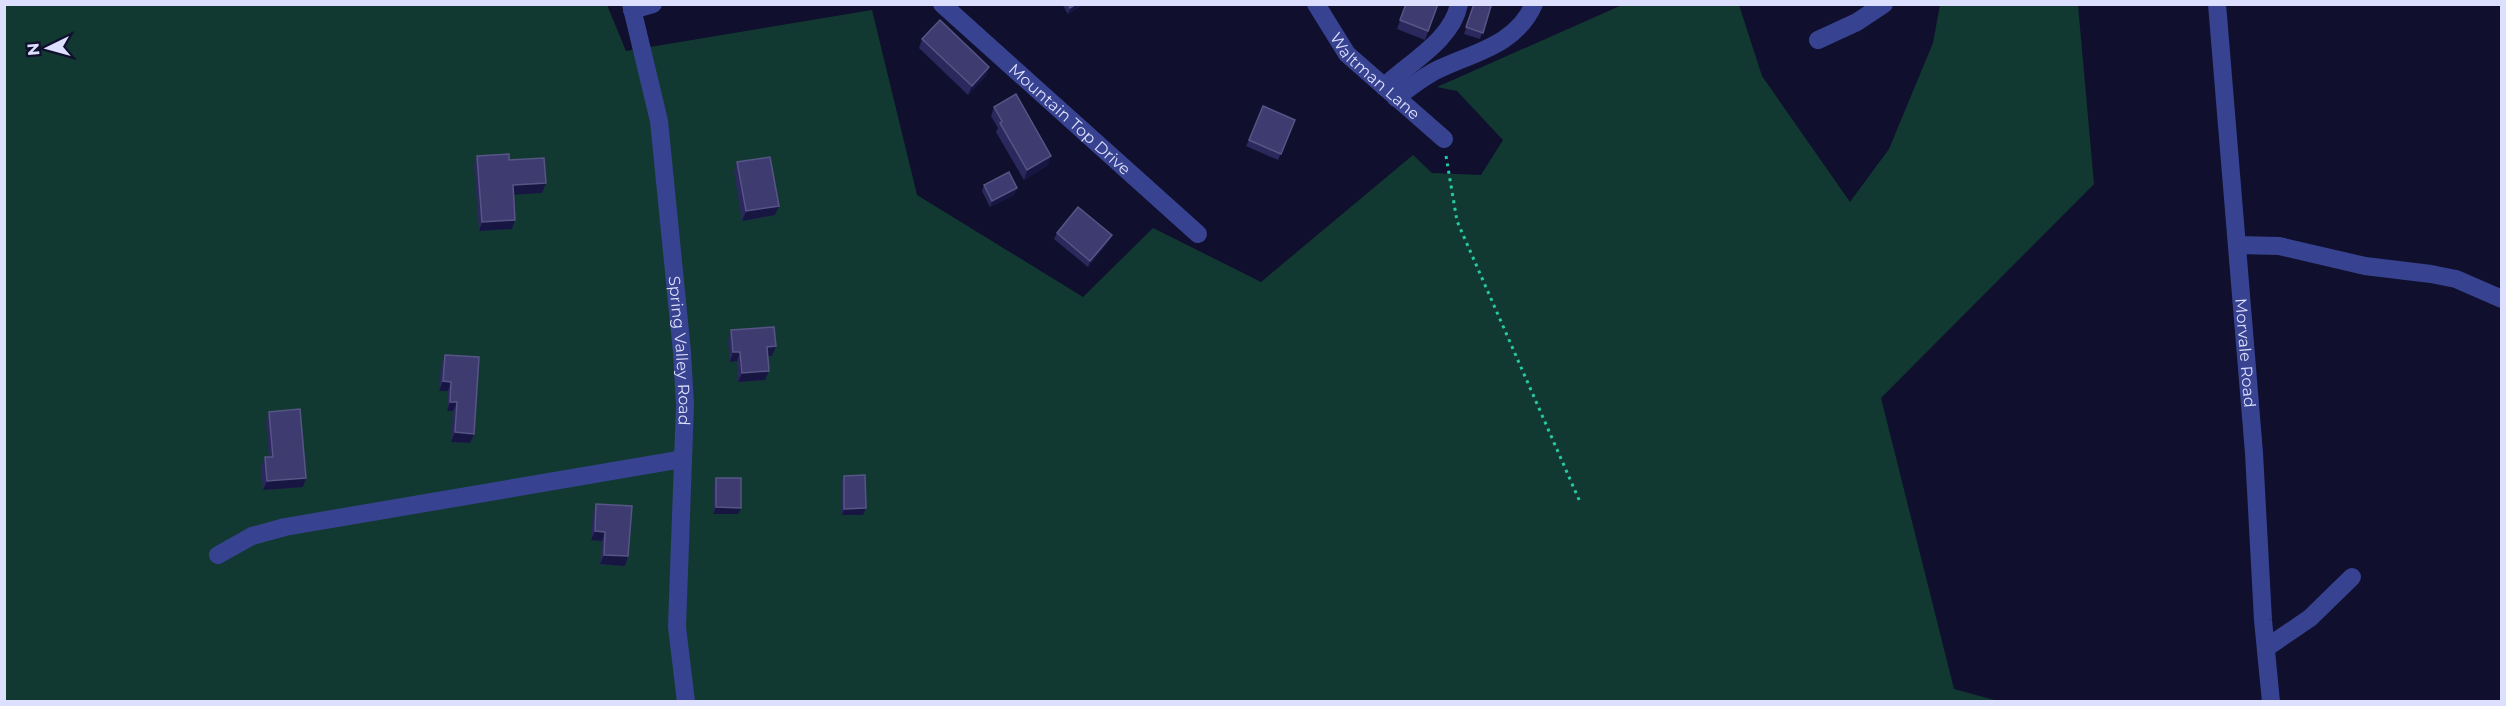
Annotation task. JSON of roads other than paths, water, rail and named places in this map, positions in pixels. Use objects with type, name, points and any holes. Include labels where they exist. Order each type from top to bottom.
[{"type":"street","points":[[632,7],[653,4]]},
{"type":"street","name":"Mountain Top Drive","points":[[942,4],[1198,234]]},
{"type":"street","name":"Waltman Lane","points":[[1316,4],[1339,45],[1444,139]]},
{"type":"street","points":[[1390,92],[1405,67],[1429,49],[1450,24],[1459,4]]},
{"type":"street","points":[[1390,92],[1485,52],[1528,18],[1534,4]]},
{"type":"street","points":[[1818,40],[1857,22],[1884,4]]},
{"type":"street","name":"Morvale Road","points":[[2217,4],[2257,485],[2271,702]]},
{"type":"street","name":"Spring Valley Road","points":[[632,7],[659,122],[682,352],[685,405],[676,627],[686,702]]},
{"type":"street","points":[[2237,245],[2279,246],[2365,266],[2431,273],[2456,279],[2502,299]]},
{"type":"street","points":[[218,555],[252,536],[285,527],[683,459]]},
{"type":"street","points":[[2266,648],[2310,618],[2352,577]]}]
